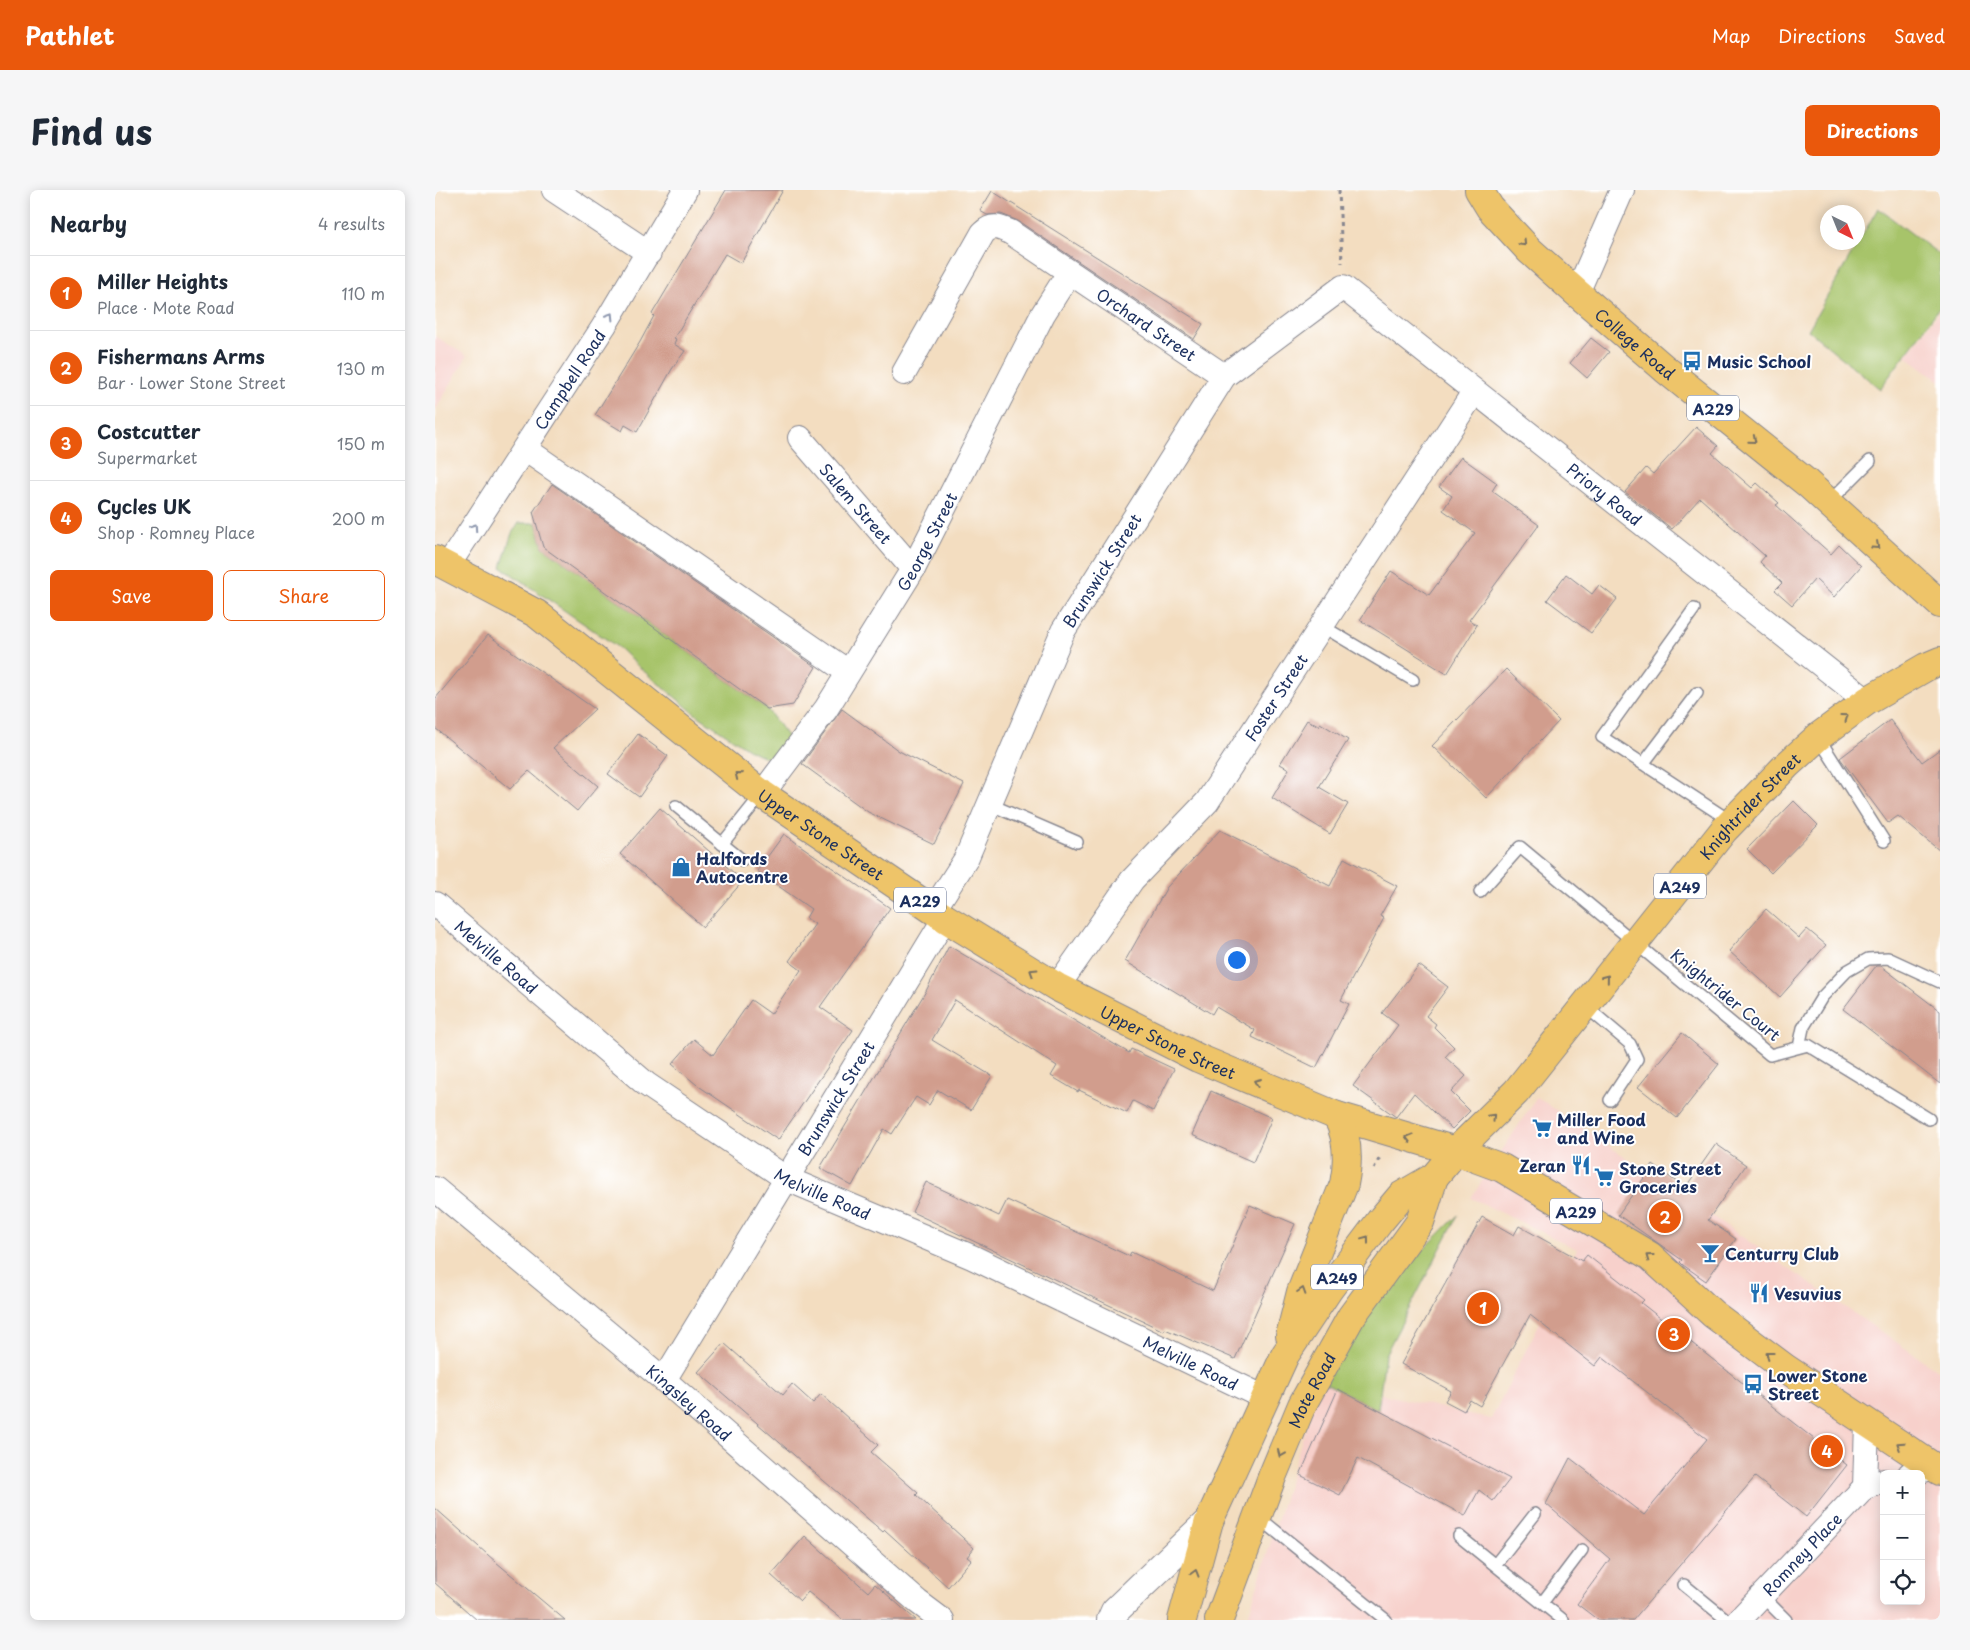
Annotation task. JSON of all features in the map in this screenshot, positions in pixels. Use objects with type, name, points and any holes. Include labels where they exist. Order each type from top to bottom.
[{"type":"highway","name":"College Road","points":[[1479,190],[1490,208],[1529,250],[1577,293],[1828,503],[1940,604]]},
{"type":"highway","name":"Upper Stone Street","points":[[441,564],[537,614],[761,794],[939,913],[1057,987],[1198,1058],[1337,1116],[1456,1151]]},
{"type":"highway","name":"Knightrider Street","points":[[1456,1151],[1515,1092],[1584,1004],[1733,822],[1818,737],[1867,701],[1926,667],[1940,662]]},
{"type":"highway","name":"A249","points":[[1285,1355],[1301,1292],[1344,1184],[1348,1166],[1345,1131],[1337,1116]]},
{"type":"highway","name":"Mote Road","points":[[1182,1620],[1209,1521],[1285,1355],[1329,1289],[1390,1208],[1401,1196],[1434,1177],[1456,1151]]},
{"type":"highway","name":"A229","points":[[1456,1151],[1502,1168],[1650,1256],[1721,1319],[1785,1368],[1867,1423],[1928,1470]]},
{"type":"highway","name":"Mote Road","points":[[1219,1620],[1257,1516],[1302,1405],[1318,1373],[1351,1317],[1420,1222],[1434,1177]]},
{"type":"street","points":[[554,190],[649,253]]},
{"type":"street","name":"Campbell Road","points":[[441,564],[525,449],[649,253],[685,190]]},
{"type":"street","points":[[1577,293],[1622,190]]},
{"type":"street","name":"Orchard Street","points":[[904,373],[983,233],[989,228],[996,226],[1010,232],[1224,376]]},
{"type":"street","name":"George Street","points":[[761,794],[826,709],[913,569],[1043,314],[1069,273]]},
{"type":"street","name":"Brunswick Street","points":[[664,1380],[787,1179],[939,913],[965,859],[1063,631],[1224,376],[1272,338],[1343,287]]},
{"type":"street","name":"Priory Road","points":[[1343,287],[1867,701]]},
{"type":"street","name":"Foster Street","points":[[1057,987],[1132,880],[1207,802],[1474,392]]},
{"type":"street","name":"Salem Street","points":[[800,438],[913,569]]},
{"type":"street","points":[[525,449],[849,672]]},
{"type":"street","name":"Melville Road","points":[[435,904],[646,1084],[787,1179],[972,1257],[1265,1398]]},
{"type":"street","name":"Kingsley Road","points":[[435,1189],[664,1380],[918,1602],[942,1620]]},
{"type":"street","name":"Romney Place","points":[[1739,1620],[1761,1595],[1875,1484],[1867,1423]]},
{"type":"street","name":"Mote Road","points":[[1111,1620],[1115,1611],[1209,1521]]},
{"type":"lane","points":[[1828,503],[1870,461]]},
{"type":"lane","points":[[1693,609],[1602,737],[1733,822]]},
{"type":"lane","points":[[1321,626],[1413,680]]},
{"type":"lane","points":[[1643,764],[1697,693]]},
{"type":"lane","points":[[1818,737],[1884,841]]},
{"type":"lane","points":[[722,844],[761,794]]},
{"type":"lane","points":[[989,804],[1077,842]]},
{"type":"lane","points":[[676,806],[742,860]]},
{"type":"lane","points":[[1480,892],[1520,847],[1636,942]]},
{"type":"lane","name":"Knightrider Court","points":[[1636,942],[1770,1055],[1808,1045],[1929,1119]]},
{"type":"lane","points":[[1799,1048],[1803,1028],[1822,997],[1847,971],[1868,958],[1888,958],[1940,982]]},
{"type":"lane","points":[[1584,1004],[1630,1044],[1637,1059],[1610,1100]]},
{"type":"lane","points":[[1495,1565],[1535,1514]]},
{"type":"lane","points":[[1257,1516],[1385,1620]]},
{"type":"lane","points":[[1459,1536],[1563,1620]]},
{"type":"lane","points":[[1542,1603],[1582,1550]]},
{"type":"lane","points":[[1684,1585],[1727,1620]]},
{"type":"lane","points":[[1761,1595],[1786,1620]]},
{"type":"path","points":[[1339,190],[1343,287]]},
{"type":"path","points":[[1372,1174],[1390,1133]]},
{"type":"shaded area","points":[[1940,311],[1940,381],[1906,356]]},
{"type":"shaded area","points":[[435,336],[467,356],[435,411]]},
{"type":"shaded area","points":[[1537,1097],[1940,1372],[1940,1620],[1247,1620],[1320,1380],[1491,1419],[1577,1249],[1471,1198]]},
{"type":"green space","points":[[1878,208],[1940,255],[1940,307],[1880,389],[1808,330],[1854,250],[1865,250],[1865,231]]},
{"type":"green space","points":[[519,523],[536,523],[543,547],[767,709],[790,740],[775,762],[748,749],[694,713],[619,648],[501,567],[512,533]]},
{"type":"green space","points":[[1458,1215],[1385,1355],[1378,1410],[1320,1380],[1370,1303]]},
{"type":"building","points":[[726,190],[783,190],[741,263],[725,254],[674,338],[676,339],[674,344],[685,351],[672,369],[637,432],[625,425],[622,431],[595,415],[640,342],[654,316],[652,314]]},
{"type":"building","points":[[992,191],[1203,324],[1194,339],[1018,221],[1001,214],[987,215],[980,211]]},
{"type":"building","points":[[1591,338],[1609,352],[1587,378],[1570,363]]},
{"type":"building","points":[[1696,427],[1718,446],[1712,453],[1752,488],[1757,483],[1779,503],[1776,505],[1831,554],[1839,545],[1861,566],[1834,597],[1815,579],[1792,605],[1775,590],[1782,583],[1760,562],[1765,556],[1700,498],[1672,529],[1625,492],[1646,468],[1653,474]]},
{"type":"building","points":[[1461,457],[1497,483],[1492,491],[1539,525],[1469,620],[1477,625],[1447,674],[1360,620],[1391,571],[1429,595],[1475,533],[1443,510],[1452,496],[1439,487]]},
{"type":"building","points":[[552,484],[816,667],[793,705],[767,709],[543,547],[533,512]]},
{"type":"building","points":[[1566,574],[1592,594],[1599,585],[1617,599],[1591,633],[1547,600]]},
{"type":"building","points":[[488,635],[595,709],[553,748],[598,786],[577,811],[529,771],[510,789],[435,728],[435,699]]},
{"type":"building","points":[[1506,669],[1559,721],[1486,798],[1432,746]]},
{"type":"building","points":[[842,709],[899,751],[964,784],[934,844],[868,812],[802,764]]},
{"type":"building","points":[[1307,720],[1318,726],[1320,723],[1348,740],[1319,787],[1348,804],[1330,834],[1272,798],[1289,769],[1280,764]]},
{"type":"building","points":[[1890,720],[1922,762],[1940,749],[1940,851],[1898,816],[1888,823],[1840,758]]},
{"type":"building","points":[[638,734],[668,756],[639,797],[608,774]]},
{"type":"building","points":[[1794,801],[1818,825],[1771,873],[1747,849]]},
{"type":"building","name":"Halfords Autocentre","points":[[660,808],[743,881],[703,927],[620,854]]},
{"type":"building","points":[[1220,830],[1330,886],[1344,858],[1397,886],[1380,916],[1384,918],[1341,1000],[1349,1004],[1316,1068],[1252,1037],[1255,1030],[1216,1007],[1212,1014],[1125,961],[1167,887]]},
{"type":"building","points":[[784,834],[890,908],[820,1007],[853,1030],[778,1140],[697,1085],[672,1064],[694,1039],[713,1055],[751,1000],[771,1014],[801,970],[789,961],[815,924],[806,918],[811,909],[757,871]]},
{"type":"building","points":[[1766,909],[1799,938],[1807,929],[1826,945],[1780,997],[1729,951]]},
{"type":"building","points":[[949,946],[1129,1053],[1131,1049],[1174,1069],[1153,1111],[1133,1101],[1127,1113],[1079,1090],[1078,1092],[1051,1076],[1057,1066],[955,1000],[932,1040],[992,1076],[971,1110],[938,1090],[929,1105],[916,1097],[892,1134],[884,1129],[852,1186],[820,1168],[926,991]]},
{"type":"building","points":[[1419,965],[1448,987],[1426,1016],[1436,1024],[1434,1027],[1454,1047],[1445,1057],[1466,1076],[1451,1092],[1470,1111],[1452,1129],[1414,1093],[1396,1117],[1353,1086],[1398,1025],[1382,1013]]},
{"type":"building","points":[[1876,966],[1881,966],[1940,1011],[1940,1084],[1843,1009]]},
{"type":"building","points":[[1682,1033],[1719,1064],[1677,1118],[1638,1087]]},
{"type":"building","points":[[1211,1091],[1272,1118],[1253,1162],[1192,1135]]},
{"type":"building","points":[[1716,1144],[1746,1165],[1708,1220],[1736,1239],[1706,1281],[1683,1265],[1680,1262],[1682,1260],[1618,1215],[1653,1165],[1685,1188]]},
{"type":"building","points":[[926,1182],[999,1216],[1007,1200],[1129,1256],[1131,1252],[1213,1291],[1250,1205],[1295,1224],[1235,1359],[1165,1329],[1164,1331],[912,1212]]},
{"type":"building","points":[[1482,1217],[1514,1235],[1519,1226],[1582,1261],[1587,1255],[1644,1300],[1641,1303],[1847,1465],[1806,1517],[1755,1477],[1633,1620],[1598,1620],[1577,1604],[1610,1559],[1546,1504],[1570,1458],[1644,1515],[1707,1439],[1602,1357],[1595,1366],[1530,1315],[1480,1406],[1470,1400],[1464,1411],[1445,1401],[1451,1391],[1401,1364]]},
{"type":"building","points":[[724,1343],[783,1395],[792,1384],[813,1403],[821,1394],[878,1445],[871,1452],[918,1493],[916,1495],[974,1548],[967,1557],[971,1560],[948,1587],[885,1530],[883,1532],[698,1372]]},
{"type":"building","points":[[1338,1389],[1510,1479],[1493,1501],[1479,1490],[1465,1516],[1358,1458],[1340,1495],[1300,1475]]},
{"type":"building","points":[[435,1508],[565,1620],[477,1620],[435,1583]]},
{"type":"building","points":[[805,1536],[868,1592],[875,1584],[916,1620],[843,1620],[808,1592],[800,1601],[771,1575]]},
{"type":"place","name":"Music School","points":[[1692,361]]},
{"type":"place","name":"Halfords Autocentre","points":[[681,867]]},
{"type":"place","name":"Miller Food and Wine","points":[[1542,1128]]},
{"type":"place","name":"Zeran","points":[[1581,1165]]},
{"type":"place","name":"Stone Street Groceries","points":[[1604,1177]]},
{"type":"place","name":"Fishermans Arms","points":[[1665,1217]]},
{"type":"place","name":"Centurry Club","points":[[1710,1253]]},
{"type":"place","name":"Vesuvius","points":[[1759,1293]]},
{"type":"place","name":"Miller Heights","points":[[1483,1308]]},
{"type":"place","name":"Costcutter","points":[[1674,1334]]},
{"type":"place","name":"Lower Stone Street","points":[[1753,1384]]},
{"type":"place","name":"Cycles UK","points":[[1827,1451]]}]
